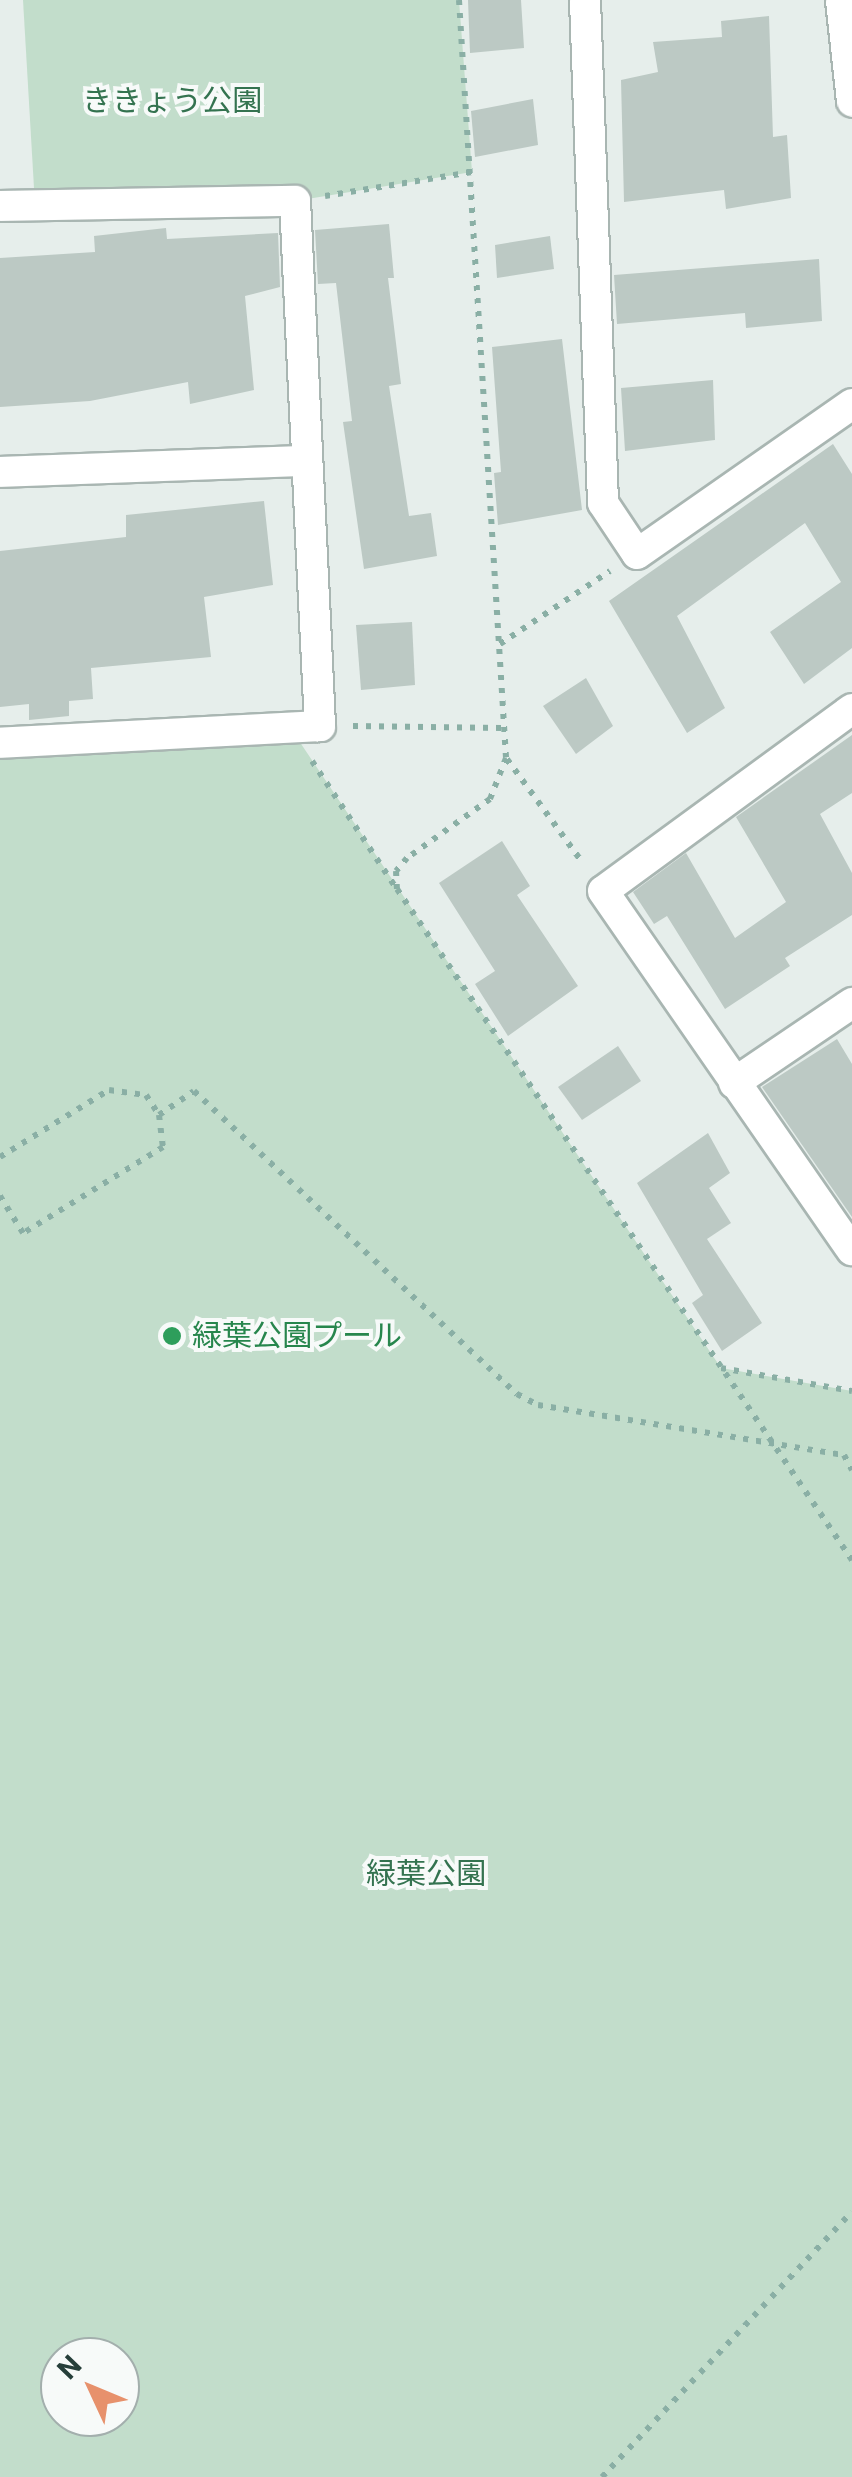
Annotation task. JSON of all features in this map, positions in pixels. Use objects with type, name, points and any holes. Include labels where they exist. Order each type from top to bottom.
[{"type":"street","points":[[585,0],[603,503],[636,554],[852,404]]},
{"type":"street","points":[[841,0],[852,101]]},
{"type":"street","points":[[0,206],[295,202],[306,461],[304,726],[0,744]]},
{"type":"street","points":[[0,472],[306,461]]},
{"type":"street","points":[[852,709],[603,891],[852,1250]]},
{"type":"street","points":[[734,1083],[852,1003]]},
{"type":"path","points":[[459,0],[506,758],[603,891]]},
{"type":"path","points":[[295,202],[472,172]]},
{"type":"path","points":[[499,644],[636,554]]},
{"type":"path","points":[[304,726],[502,728]]},
{"type":"path","points":[[304,726],[397,889],[852,1560]]},
{"type":"path","points":[[397,889],[396,871],[407,858],[490,799],[506,758]]},
{"type":"path","points":[[0,1157],[108,1090],[146,1095],[159,1115],[162,1146],[23,1233],[0,1196]]},
{"type":"path","points":[[159,1115],[194,1091],[517,1394],[538,1404],[769,1439],[844,1455],[852,1470]]},
{"type":"path","points":[[721,1368],[852,1391]]},
{"type":"path","points":[[602,2477],[852,2212]]},
{"type":"green space","name":"ききょう公園","points":[[23,0],[459,0],[472,172],[295,201],[35,205]]},
{"type":"green space","name":"緑葉公園","points":[[289,726],[721,1368],[852,1391],[852,2477],[0,2477],[0,743]]},
{"type":"building","points":[[468,0],[521,0],[524,48],[470,53]]},
{"type":"building","points":[[769,16],[773,137],[787,135],[791,198],[726,209],[724,190],[624,202],[621,80],[658,72],[653,42],[722,37],[721,21]]},
{"type":"building","points":[[533,99],[538,145],[475,157],[471,111]]},
{"type":"building","points":[[389,224],[394,278],[388,278],[401,384],[389,386],[409,516],[431,513],[437,556],[364,569],[343,422],[352,421],[336,283],[318,284],[315,230]]},
{"type":"building","points":[[166,228],[167,239],[278,233],[280,287],[245,296],[254,390],[190,404],[188,382],[90,401],[0,407],[0,258],[95,252],[94,236]]},
{"type":"building","points":[[550,236],[554,269],[497,278],[495,245]]},
{"type":"building","points":[[819,259],[822,321],[746,328],[745,313],[617,324],[614,275]]},
{"type":"building","points":[[562,339],[582,510],[498,525],[494,473],[501,472],[492,347]]},
{"type":"building","points":[[713,380],[715,440],[625,451],[621,388]]},
{"type":"building","points":[[833,444],[852,474],[852,648],[804,684],[770,632],[841,582],[805,523],[677,616],[725,708],[687,733],[609,601]]},
{"type":"building","points":[[264,501],[273,585],[204,597],[211,657],[91,668],[93,699],[69,701],[69,716],[29,720],[29,704],[0,707],[0,551],[126,537],[126,515]]},
{"type":"building","points":[[412,622],[415,685],[361,690],[356,625]]},
{"type":"building","points":[[586,678],[613,726],[576,754],[543,706]]},
{"type":"building","points":[[852,735],[852,793],[820,814],[852,873],[852,915],[785,958],[790,966],[725,1009],[667,916],[654,924],[633,892],[686,853],[735,938],[786,902],[736,817]]},
{"type":"building","points":[[502,841],[530,886],[517,895],[578,986],[508,1036],[475,984],[495,971],[439,883]]},
{"type":"building","points":[[837,1039],[852,1064],[852,1217],[762,1087]]},
{"type":"building","points":[[618,1046],[641,1081],[582,1120],[558,1087]]},
{"type":"building","points":[[708,1133],[730,1173],[709,1188],[731,1223],[707,1239],[762,1323],[722,1351],[692,1303],[703,1295],[637,1183]]},
{"type":"place","name":"緑葉公園プール","points":[[172,1336]]}]
